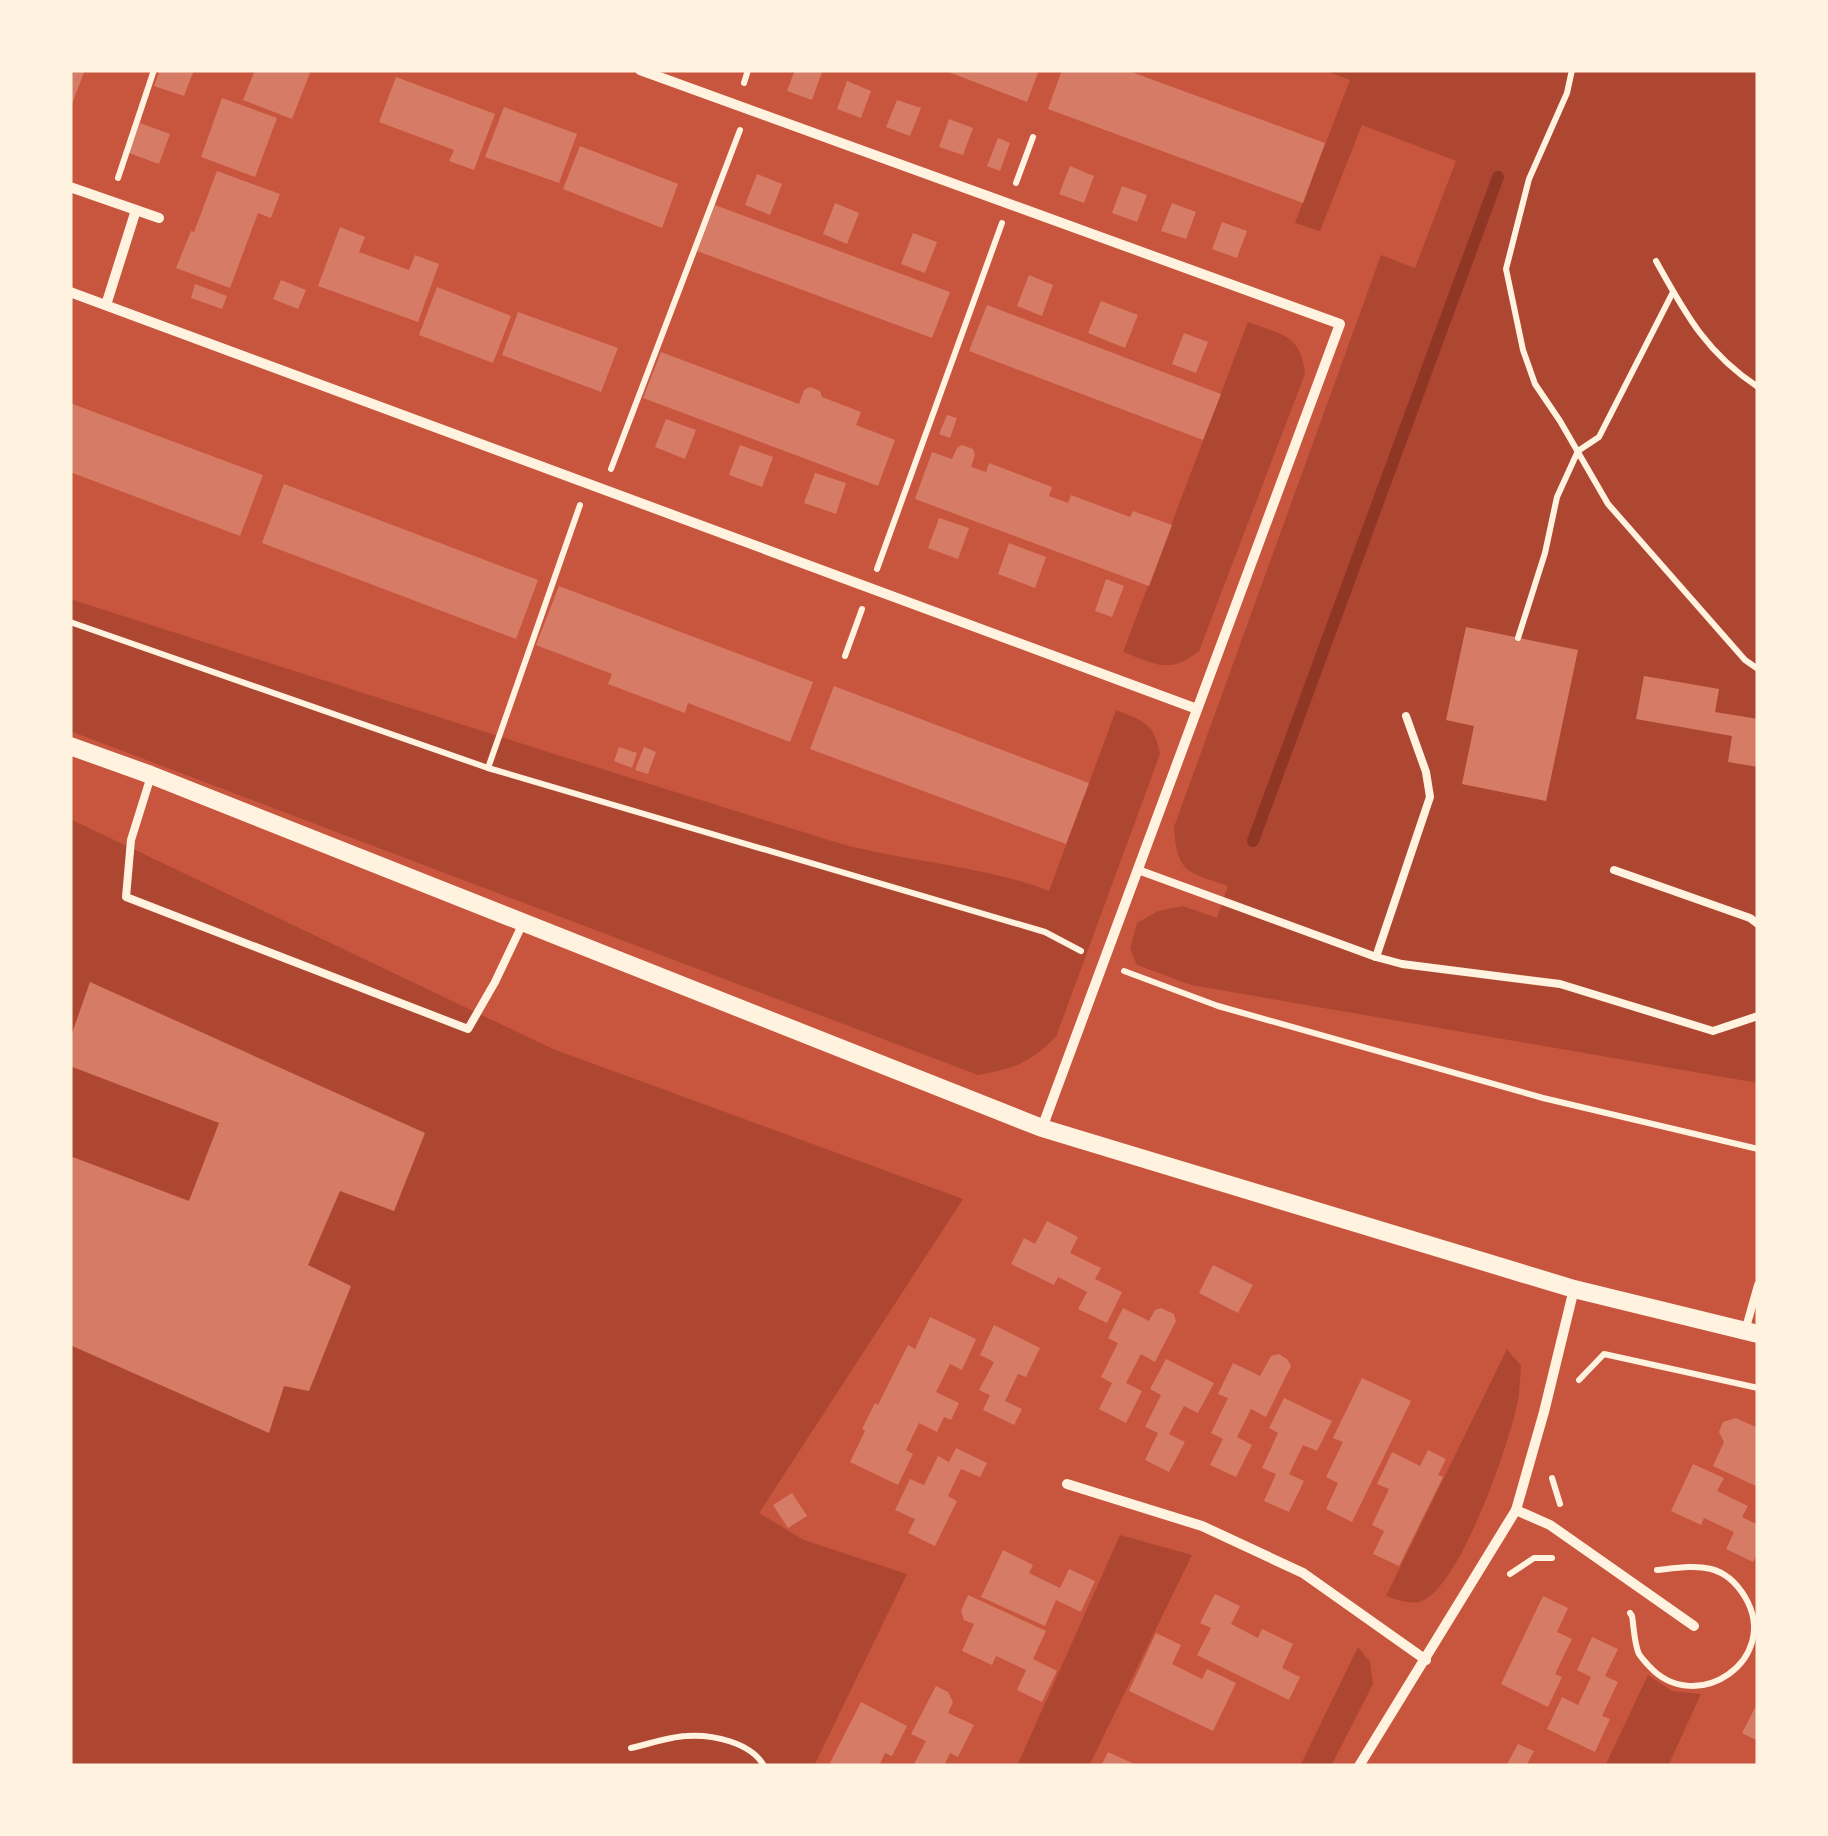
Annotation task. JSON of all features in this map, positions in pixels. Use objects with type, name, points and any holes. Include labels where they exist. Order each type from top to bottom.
[{"type":"street","points":[[640,70],[1340,324],[1042,1128]]},
{"type":"street","points":[[70,186],[159,218]]},
{"type":"street","points":[[106,305],[136,210]]},
{"type":"street","points":[[70,292],[1197,710]]},
{"type":"street","points":[[70,746],[1042,1128],[1574,1290],[1752,1332]]},
{"type":"street","points":[[1360,1766],[1516,1510],[1574,1290]]},
{"type":"street","points":[[1067,1484],[1202,1526],[1303,1573],[1426,1660]]},
{"type":"street","points":[[1516,1510],[1550,1525],[1694,1626]]},
{"type":"lane","points":[[1376,957],[1430,797],[1426,772],[1406,716]]},
{"type":"lane","points":[[151,775],[131,840],[126,897],[468,1029],[496,982],[523,922]]},
{"type":"lane","points":[[1138,870],[1402,964],[1560,984],[1713,1030],[1758,1016]]},
{"type":"lane","points":[[1614,870],[1716,905],[1758,924]]},
{"type":"lane","points":[[1752,1332],[1758,1285]]},
{"type":"path","points":[[110,200],[154,70]]},
{"type":"path","points":[[488,768],[579,506],[614,466],[740,129],[748,70]]},
{"type":"path","points":[[1572,70],[1530,179],[1506,269],[1524,350],[1535,384],[1608,504],[1745,660],[1758,669]]},
{"type":"path","points":[[846,656],[1033,137]]},
{"type":"path","points":[[1656,261],[1701,337],[1739,374],[1758,386]]},
{"type":"path","points":[[1518,638],[1545,553],[1557,497],[1578,451],[1599,437],[1673,292]]},
{"type":"path","points":[[70,622],[488,768],[1046,932],[1104,963],[1218,1006],[1543,1098],[1758,1149]]},
{"type":"path","points":[[631,1748],[686,1736],[731,1741],[760,1758],[764,1766]]},
{"type":"shaded area","points":[[1323,70],[1758,70],[1758,1083],[1191,985],[1137,965],[1130,949],[1137,923],[1158,911],[1183,906],[1217,918],[1228,886],[1187,869],[1178,854],[1174,827],[1381,255],[1415,268],[1456,161],[1362,125],[1320,231],[1295,223],[1350,80]]},
{"type":"shaded area","points":[[1248,322],[1294,343],[1305,374],[1199,651],[1179,663],[1154,663],[1123,652]]},
{"type":"shaded area","points":[[70,599],[828,840],[995,875],[1049,891],[1116,710],[1151,729],[1160,754],[1056,1037],[1020,1064],[978,1075],[70,731]]},
{"type":"shaded area","points":[[70,819],[553,1049],[963,1199],[759,1513],[804,1540],[907,1574],[814,1766],[70,1766]]},
{"type":"shaded area","points":[[1507,1349],[1521,1366],[1517,1405],[1494,1480],[1468,1541],[1439,1588],[1424,1600],[1400,1601],[1386,1596]]},
{"type":"shaded area","points":[[1120,1535],[1192,1555],[1089,1766],[1017,1766]]},
{"type":"shaded area","points":[[1358,1647],[1370,1662],[1373,1684],[1331,1766],[1300,1766]]},
{"type":"shaded area","points":[[1648,1675],[1672,1691],[1701,1694],[1668,1766],[1605,1766]]},
{"type":"building","points":[[70,70],[85,70],[70,109]]},
{"type":"building","points":[[160,70],[194,70],[184,96],[154,86]]},
{"type":"building","points":[[255,70],[311,70],[292,119],[243,100]]},
{"type":"building","points":[[795,70],[822,72],[812,100],[787,91]]},
{"type":"building","points":[[943,70],[1039,70],[1027,102]]},
{"type":"building","points":[[1062,70],[1126,70],[1325,143],[1303,203],[1048,109]]},
{"type":"building","points":[[396,77],[495,114],[474,170],[449,161],[454,150],[379,122]]},
{"type":"building","points":[[847,81],[871,91],[861,118],[837,109]]},
{"type":"building","points":[[222,98],[277,118],[255,177],[201,157]]},
{"type":"building","points":[[897,100],[921,108],[910,136],[886,127]]},
{"type":"building","points":[[504,107],[577,134],[559,183],[485,157]]},
{"type":"building","points":[[949,119],[973,128],[963,155],[939,147]]},
{"type":"building","points":[[140,123],[170,134],[159,164],[129,153]]},
{"type":"building","points":[[998,138],[1010,143],[1000,171],[987,166]]},
{"type":"building","points":[[580,146],[678,184],[662,228],[563,189]]},
{"type":"building","points":[[1070,166],[1094,176],[1084,203],[1059,194]]},
{"type":"building","points":[[217,171],[280,194],[271,218],[258,213],[230,288],[176,268]]},
{"type":"building","points":[[757,174],[782,184],[770,215],[745,205]]},
{"type":"building","points":[[1122,186],[1147,195],[1137,222],[1112,213]]},
{"type":"building","points":[[835,203],[859,213],[847,244],[823,234]]},
{"type":"building","points":[[1172,203],[1196,212],[1186,239],[1161,231]]},
{"type":"building","points":[[715,205],[950,292],[932,338],[697,251]]},
{"type":"building","points":[[1222,222],[1247,231],[1237,258],[1212,249]]},
{"type":"building","points":[[340,227],[365,237],[359,252],[409,270],[415,255],[439,264],[418,322],[318,286]]},
{"type":"building","points":[[913,233],[937,242],[925,273],[901,264]]},
{"type":"building","points":[[1029,275],[1053,285],[1042,316],[1017,306]]},
{"type":"building","points":[[281,280],[306,290],[298,309],[273,299]]},
{"type":"building","points":[[195,284],[227,296],[222,309],[191,298]]},
{"type":"building","points":[[437,287],[511,316],[493,363],[419,335]]},
{"type":"building","points":[[1101,301],[1138,315],[1125,348],[1088,333]]},
{"type":"building","points":[[987,305],[1221,394],[1203,440],[969,351]]},
{"type":"building","points":[[518,312],[618,348],[601,392],[502,355]]},
{"type":"building","points":[[1184,333],[1208,342],[1196,373],[1172,364]]},
{"type":"building","points":[[661,352],[799,404],[804,390],[810,387],[820,391],[822,397],[861,412],[856,425],[895,440],[878,486],[643,398]]},
{"type":"building","points":[[70,403],[263,475],[240,536],[70,472]]},
{"type":"building","points":[[947,415],[957,418],[950,438],[939,434]]},
{"type":"building","points":[[666,419],[696,430],[685,459],[655,447]]},
{"type":"building","points":[[740,445],[773,457],[762,487],[729,475]]},
{"type":"building","points":[[962,445],[973,449],[971,467],[986,472],[989,463],[1052,487],[1049,496],[1068,503],[1071,495],[1130,517],[1133,511],[1172,525],[1149,586],[915,499],[932,452],[952,459]]},
{"type":"building","points":[[815,473],[846,483],[836,514],[804,503]]},
{"type":"building","points":[[284,484],[538,580],[516,639],[262,543]]},
{"type":"building","points":[[939,518],[969,528],[958,559],[928,548]]},
{"type":"building","points":[[1009,543],[1046,557],[1035,588],[998,574]]},
{"type":"building","points":[[1106,579],[1124,586],[1112,617],[1095,611]]},
{"type":"building","points":[[559,586],[813,682],[790,742],[688,703],[685,713],[608,684],[612,674],[536,645]]},
{"type":"building","points":[[1466,627],[1578,650],[1546,801],[1462,784],[1474,726],[1446,720]]},
{"type":"building","points":[[1644,676],[1719,689],[1715,712],[1758,719],[1758,767],[1728,762],[1732,736],[1636,719]]},
{"type":"building","points":[[834,686],[1089,783],[1066,844],[810,749]]},
{"type":"building","points":[[619,747],[637,753],[632,768],[614,761]]},
{"type":"building","points":[[644,747],[656,752],[648,774],[635,770]]},
{"type":"building","points":[[90,982],[425,1133],[394,1211],[340,1191],[308,1265],[351,1286],[309,1391],[284,1386],[269,1433],[70,1345],[70,1156],[189,1201],[219,1123],[70,1066],[70,1039]]},
{"type":"building","points":[[1047,1221],[1078,1237],[1070,1253],[1101,1268],[1095,1279],[1122,1292],[1107,1323],[1078,1309],[1087,1292],[1058,1277],[1054,1285],[1011,1264],[1024,1238],[1035,1244]]},
{"type":"building","points":[[1213,1265],[1253,1285],[1238,1313],[1199,1293]]},
{"type":"building","points":[[1123,1308],[1149,1321],[1155,1310],[1161,1308],[1174,1314],[1176,1321],[1155,1362],[1141,1354],[1126,1383],[1142,1391],[1126,1423],[1099,1409],[1112,1383],[1101,1377],[1118,1343],[1108,1338]]},
{"type":"building","points":[[930,1317],[976,1339],[962,1370],[950,1364],[936,1392],[959,1403],[951,1420],[944,1417],[937,1432],[919,1423],[906,1450],[913,1454],[898,1485],[850,1462],[875,1403],[878,1405],[908,1345],[915,1349]]},
{"type":"building","points":[[994,1325],[1040,1348],[1026,1377],[1018,1374],[1005,1401],[1022,1409],[1014,1425],[983,1410],[990,1395],[979,1390],[994,1362],[980,1355]]},
{"type":"building","points":[[1279,1354],[1291,1366],[1266,1417],[1251,1409],[1237,1437],[1252,1445],[1236,1477],[1210,1465],[1223,1439],[1211,1433],[1228,1398],[1218,1394],[1233,1363],[1260,1376],[1271,1356]]},
{"type":"building","points":[[1166,1359],[1214,1383],[1198,1413],[1184,1406],[1169,1434],[1185,1442],[1169,1472],[1145,1460],[1158,1433],[1145,1427],[1161,1395],[1150,1389]]},
{"type":"building","points":[[1362,1378],[1411,1401],[1352,1522],[1326,1509],[1338,1483],[1326,1477],[1343,1442],[1333,1438]]},
{"type":"building","points":[[1284,1398],[1332,1421],[1317,1451],[1303,1445],[1289,1474],[1304,1481],[1289,1512],[1264,1501],[1276,1474],[1262,1468],[1278,1433],[1269,1428]]},
{"type":"building","points":[[1736,1418],[1758,1428],[1758,1487],[1713,1466],[1724,1442],[1719,1432],[1723,1422]]},
{"type":"building","points":[[956,1448],[987,1463],[980,1477],[961,1469],[948,1496],[957,1501],[935,1546],[908,1533],[915,1519],[895,1510],[910,1479],[924,1485],[938,1456],[949,1462]]},
{"type":"building","points":[[1428,1450],[1446,1459],[1438,1475],[1443,1477],[1399,1566],[1373,1554],[1384,1531],[1372,1525],[1389,1489],[1377,1484],[1392,1452],[1420,1466]]},
{"type":"building","points":[[1693,1464],[1724,1478],[1717,1491],[1748,1506],[1742,1517],[1758,1525],[1758,1552],[1753,1562],[1726,1549],[1734,1532],[1704,1518],[1701,1525],[1671,1511]]},
{"type":"building","points":[[792,1493],[807,1516],[788,1528],[773,1505]]},
{"type":"building","points":[[1003,1550],[1033,1565],[1029,1573],[1060,1588],[1069,1569],[1095,1581],[1081,1612],[1056,1600],[1045,1626],[981,1597]]},
{"type":"building","points":[[1215,1594],[1240,1606],[1231,1624],[1258,1638],[1262,1629],[1293,1644],[1282,1668],[1300,1677],[1289,1700],[1197,1655],[1211,1628],[1200,1623]]},
{"type":"building","points":[[968,1595],[1046,1631],[1033,1659],[1057,1671],[1042,1702],[1017,1690],[1026,1670],[996,1656],[992,1665],[962,1651],[974,1624],[964,1620],[961,1611]]},
{"type":"building","points":[[1543,1596],[1568,1608],[1557,1632],[1572,1639],[1555,1674],[1562,1677],[1548,1707],[1501,1684]]},
{"type":"building","points":[[1156,1633],[1181,1645],[1172,1664],[1202,1679],[1207,1669],[1236,1683],[1213,1731],[1129,1691]]},
{"type":"building","points":[[1592,1637],[1618,1649],[1605,1676],[1618,1682],[1602,1716],[1610,1719],[1595,1752],[1547,1729],[1562,1697],[1578,1705],[1591,1677],[1577,1670]]},
{"type":"building","points":[[936,1686],[948,1692],[953,1702],[948,1713],[974,1725],[958,1757],[950,1753],[944,1766],[913,1766],[926,1741],[911,1734]]},
{"type":"building","points":[[861,1702],[907,1726],[892,1756],[885,1753],[879,1766],[830,1763]]},
{"type":"building","points":[[1758,1702],[1758,1741],[1742,1733]]},
{"type":"building","points":[[1518,1744],[1534,1751],[1526,1766],[1506,1766]]},
{"type":"building","points":[[1108,1752],[1139,1766],[1101,1766]]},
{"type":"waterway","points":[[1253,841],[1498,177]]}]
